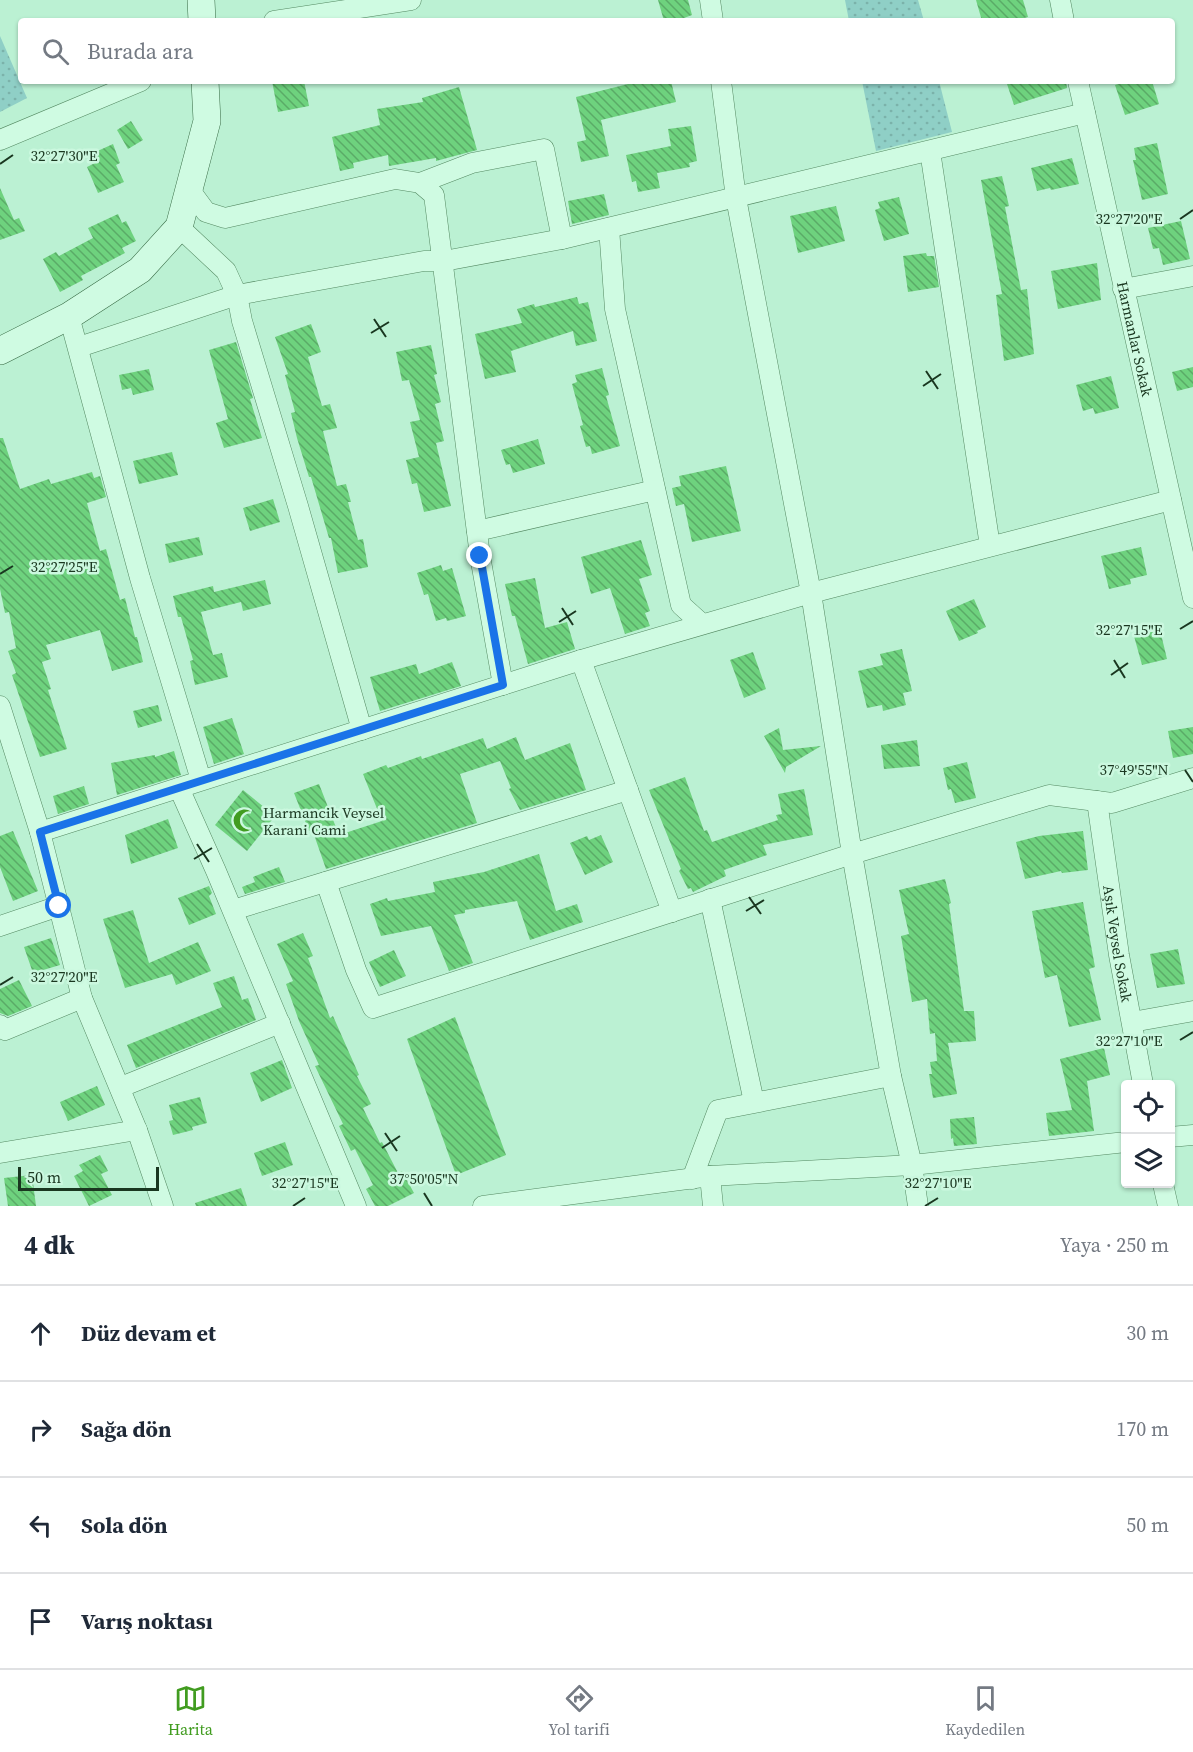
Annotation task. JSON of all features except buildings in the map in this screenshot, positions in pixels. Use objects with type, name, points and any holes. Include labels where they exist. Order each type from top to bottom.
[{"type":"street","points":[[201,0],[202,18]]},
{"type":"street","points":[[294,18],[411,0]]},
{"type":"street","points":[[710,0],[713,18]]},
{"type":"street","points":[[1060,0],[1063,18]]},
{"type":"street","points":[[0,140],[134,84]]},
{"type":"street","points":[[0,351],[69,316],[140,270],[179,227],[207,121],[205,84]]},
{"type":"street","points":[[721,84],[736,198],[811,593],[852,854],[891,1077],[912,1165],[918,1206]]},
{"type":"street","name":"Harmanlar Sokak","points":[[1079,84],[1193,598]]},
{"type":"street","points":[[79,347],[237,295],[562,239],[1085,113]]},
{"type":"street","points":[[420,183],[472,163],[544,149],[562,239]]},
{"type":"street","points":[[930,151],[990,546]]},
{"type":"street","points":[[189,189],[206,212],[225,218],[395,178],[420,183],[434,195],[477,531],[503,685]]},
{"type":"street","points":[[179,227],[226,271],[237,295],[242,321],[362,730]]},
{"type":"street","points":[[609,228],[615,309],[681,605],[702,624]]},
{"type":"street","points":[[1123,289],[1193,276]]},
{"type":"street","points":[[69,316],[140,578],[201,780]]},
{"type":"street","points":[[477,531],[655,490]]},
{"type":"street","points":[[40,832],[581,660],[702,624],[811,593],[1171,500]]},
{"type":"street","points":[[581,660],[672,912]]},
{"type":"street","points":[[1,713],[40,832],[82,998],[121,1087],[163,1206]]},
{"type":"street","points":[[326,882],[356,970],[374,1008],[852,854],[1049,795],[1112,803],[1193,778]]},
{"type":"street","points":[[179,788],[356,1206]]},
{"type":"street","points":[[232,910],[628,790]]},
{"type":"street","name":"Aşık Veysel Sokak","points":[[1097,801],[1119,955],[1142,1080]]},
{"type":"street","points":[[710,899],[754,1102]]},
{"type":"street","points":[[0,926],[59,906]]},
{"type":"street","points":[[0,1025],[4,1030],[82,998]]},
{"type":"street","points":[[1132,1022],[1193,1011]]},
{"type":"street","points":[[121,1087],[280,1023]]},
{"type":"street","points":[[713,1206],[701,1177],[718,1110],[891,1077]]},
{"type":"street","points":[[0,1153],[137,1130]]},
{"type":"street","points":[[1175,1137],[1193,1135]]},
{"type":"street","points":[[483,1206],[701,1177],[912,1165],[1121,1142]]},
{"type":"street","points":[[1164,1188],[1168,1206]]},
{"type":"shaded area","points":[[845,0],[918,0],[923,18],[848,18]]},
{"type":"shaded area","points":[[0,36],[18,77],[18,84],[21,84],[27,98],[0,112]]},
{"type":"shaded area","points":[[863,84],[940,84],[952,132],[876,151]]},
{"type":"place","name":"Harmancik Veysel Karani Cami","points":[[245,821]]},
{"type":"route","points":[[59,906],[40,832],[503,685],[480,556]]}]
